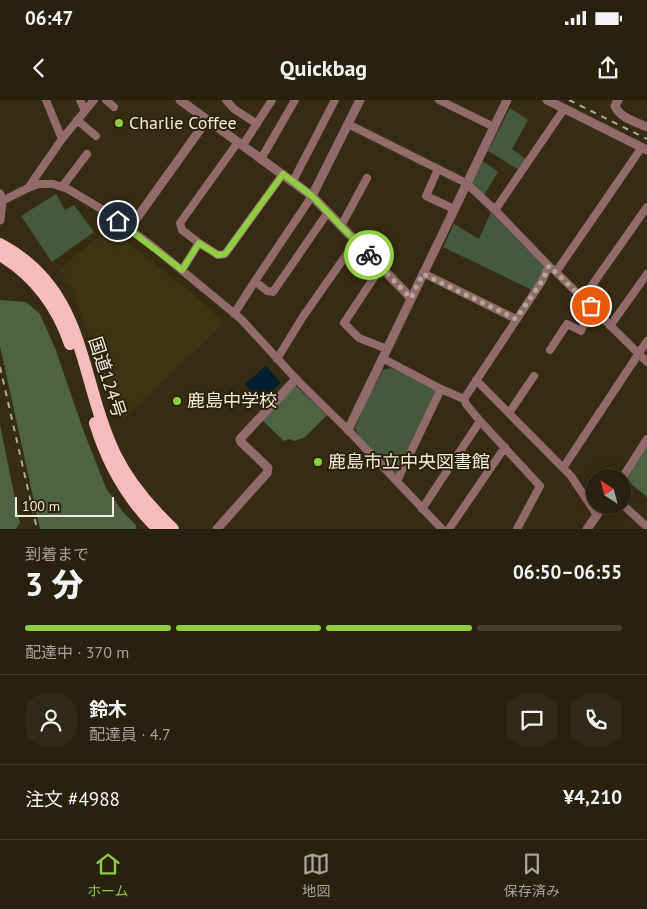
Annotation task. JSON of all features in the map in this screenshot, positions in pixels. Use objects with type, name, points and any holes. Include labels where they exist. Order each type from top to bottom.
[{"type":"highway","name":"国道124号","points":[[0,244],[33,266],[58,295],[70,318],[98,408],[115,454],[144,499],[173,529]]},
{"type":"highway","name":"国道124号","points":[[0,255],[30,276],[55,309],[67,336],[108,459],[129,494],[158,529]]},
{"type":"street","points":[[46,100],[62,139]]},
{"type":"street","points":[[80,100],[85,111]]},
{"type":"street","points":[[28,188],[62,139],[94,100]]},
{"type":"street","points":[[106,100],[114,107]]},
{"type":"street","points":[[180,100],[312,196],[411,298]]},
{"type":"street","points":[[226,100],[234,109],[257,124]]},
{"type":"street","points":[[272,100],[257,124],[240,143],[180,223],[182,230],[218,255],[225,254],[283,174]]},
{"type":"street","points":[[261,159],[295,100]]},
{"type":"street","points":[[293,181],[335,100]]},
{"type":"street","points":[[234,314],[312,196],[360,100]]},
{"type":"street","points":[[438,100],[494,127]]},
{"type":"street","points":[[348,430],[507,100]]},
{"type":"street","points":[[547,100],[644,149],[556,272]]},
{"type":"street","points":[[618,100],[615,106],[622,116],[647,127]]},
{"type":"street","points":[[495,210],[564,109]]},
{"type":"street","points":[[77,120],[96,136]]},
{"type":"street","points":[[129,229],[207,120]]},
{"type":"street","points":[[348,124],[466,183],[647,362]]},
{"type":"street","points":[[62,187],[87,154]]},
{"type":"street","points":[[438,169],[426,196],[454,209]]},
{"type":"street","points":[[341,226],[367,178]]},
{"type":"street","points":[[0,220],[1,197],[39,184],[62,187],[108,213],[182,270],[234,314],[442,529]]},
{"type":"street","points":[[583,298],[647,207]]},
{"type":"street","points":[[255,281],[267,291],[273,292],[328,212]]},
{"type":"street","points":[[277,359],[302,318],[356,241]]},
{"type":"street","points":[[182,270],[199,243]]},
{"type":"street","points":[[464,399],[542,281],[549,266]]},
{"type":"street","points":[[381,267],[344,322],[359,338],[387,349]]},
{"type":"street","points":[[423,274],[516,319]]},
{"type":"street","points":[[610,326],[647,274]]},
{"type":"street","points":[[550,350],[567,324],[582,331],[591,306]]},
{"type":"street","points":[[563,468],[647,341]]},
{"type":"street","points":[[382,358],[440,389],[464,399],[480,422],[505,446],[540,486],[517,529]]},
{"type":"street","points":[[509,413],[534,376]]},
{"type":"street","points":[[217,529],[267,473],[268,468],[240,439],[296,379]]},
{"type":"street","points":[[476,380],[571,476],[597,515],[587,529]]},
{"type":"street","points":[[397,481],[440,389]]},
{"type":"street","points":[[422,509],[480,422]]},
{"type":"street","points":[[628,469],[647,439]]},
{"type":"street","points":[[449,529],[505,446]]},
{"type":"street","points":[[631,512],[647,527]]},
{"type":"green space","points":[[510,108],[528,120],[512,149],[526,159],[519,170],[488,151]]},
{"type":"green space","points":[[483,161],[498,172],[484,195],[470,184]]},
{"type":"green space","points":[[56,194],[65,210],[74,205],[94,232],[52,262],[21,216]]},
{"type":"green space","points":[[491,212],[545,268],[532,290],[443,247],[454,224],[479,239]]},
{"type":"green space","points":[[0,300],[26,302],[40,314],[55,348],[84,432],[106,488],[123,512],[136,525],[136,529],[40,529],[0,346]]},
{"type":"green space","points":[[391,368],[438,390],[396,477],[359,436],[355,428],[368,397],[383,370]]},
{"type":"green space","points":[[294,384],[327,415],[305,437],[295,441],[289,439],[284,441],[261,419]]},
{"type":"green space","points":[[0,425],[20,523],[16,529],[0,529]]},
{"type":"green space","points":[[647,443],[647,497],[631,484],[630,469]]},
{"type":"sand","points":[[118,235],[199,299],[224,323],[122,420],[70,285],[59,269],[100,236]]},
{"type":"water","points":[[266,366],[281,383],[259,401],[245,384]]},
{"type":"railway","points":[[569,100],[647,139]]},
{"type":"railway","points":[[0,367],[37,529]]},
{"type":"way so far","points":[[369,255],[411,298],[423,274],[516,319],[542,281],[549,266],[591,306]]},
{"type":"place","name":"Charlie Coffee","points":[[119,123]]},
{"type":"place","name":"鹿島中学校","points":[[177,401]]},
{"type":"place","name":"鹿島市立中央図書館","points":[[318,462]]},
{"type":"route","points":[[118,221],[182,270],[199,243],[218,255],[225,254],[283,174],[312,196],[369,255]]}]
